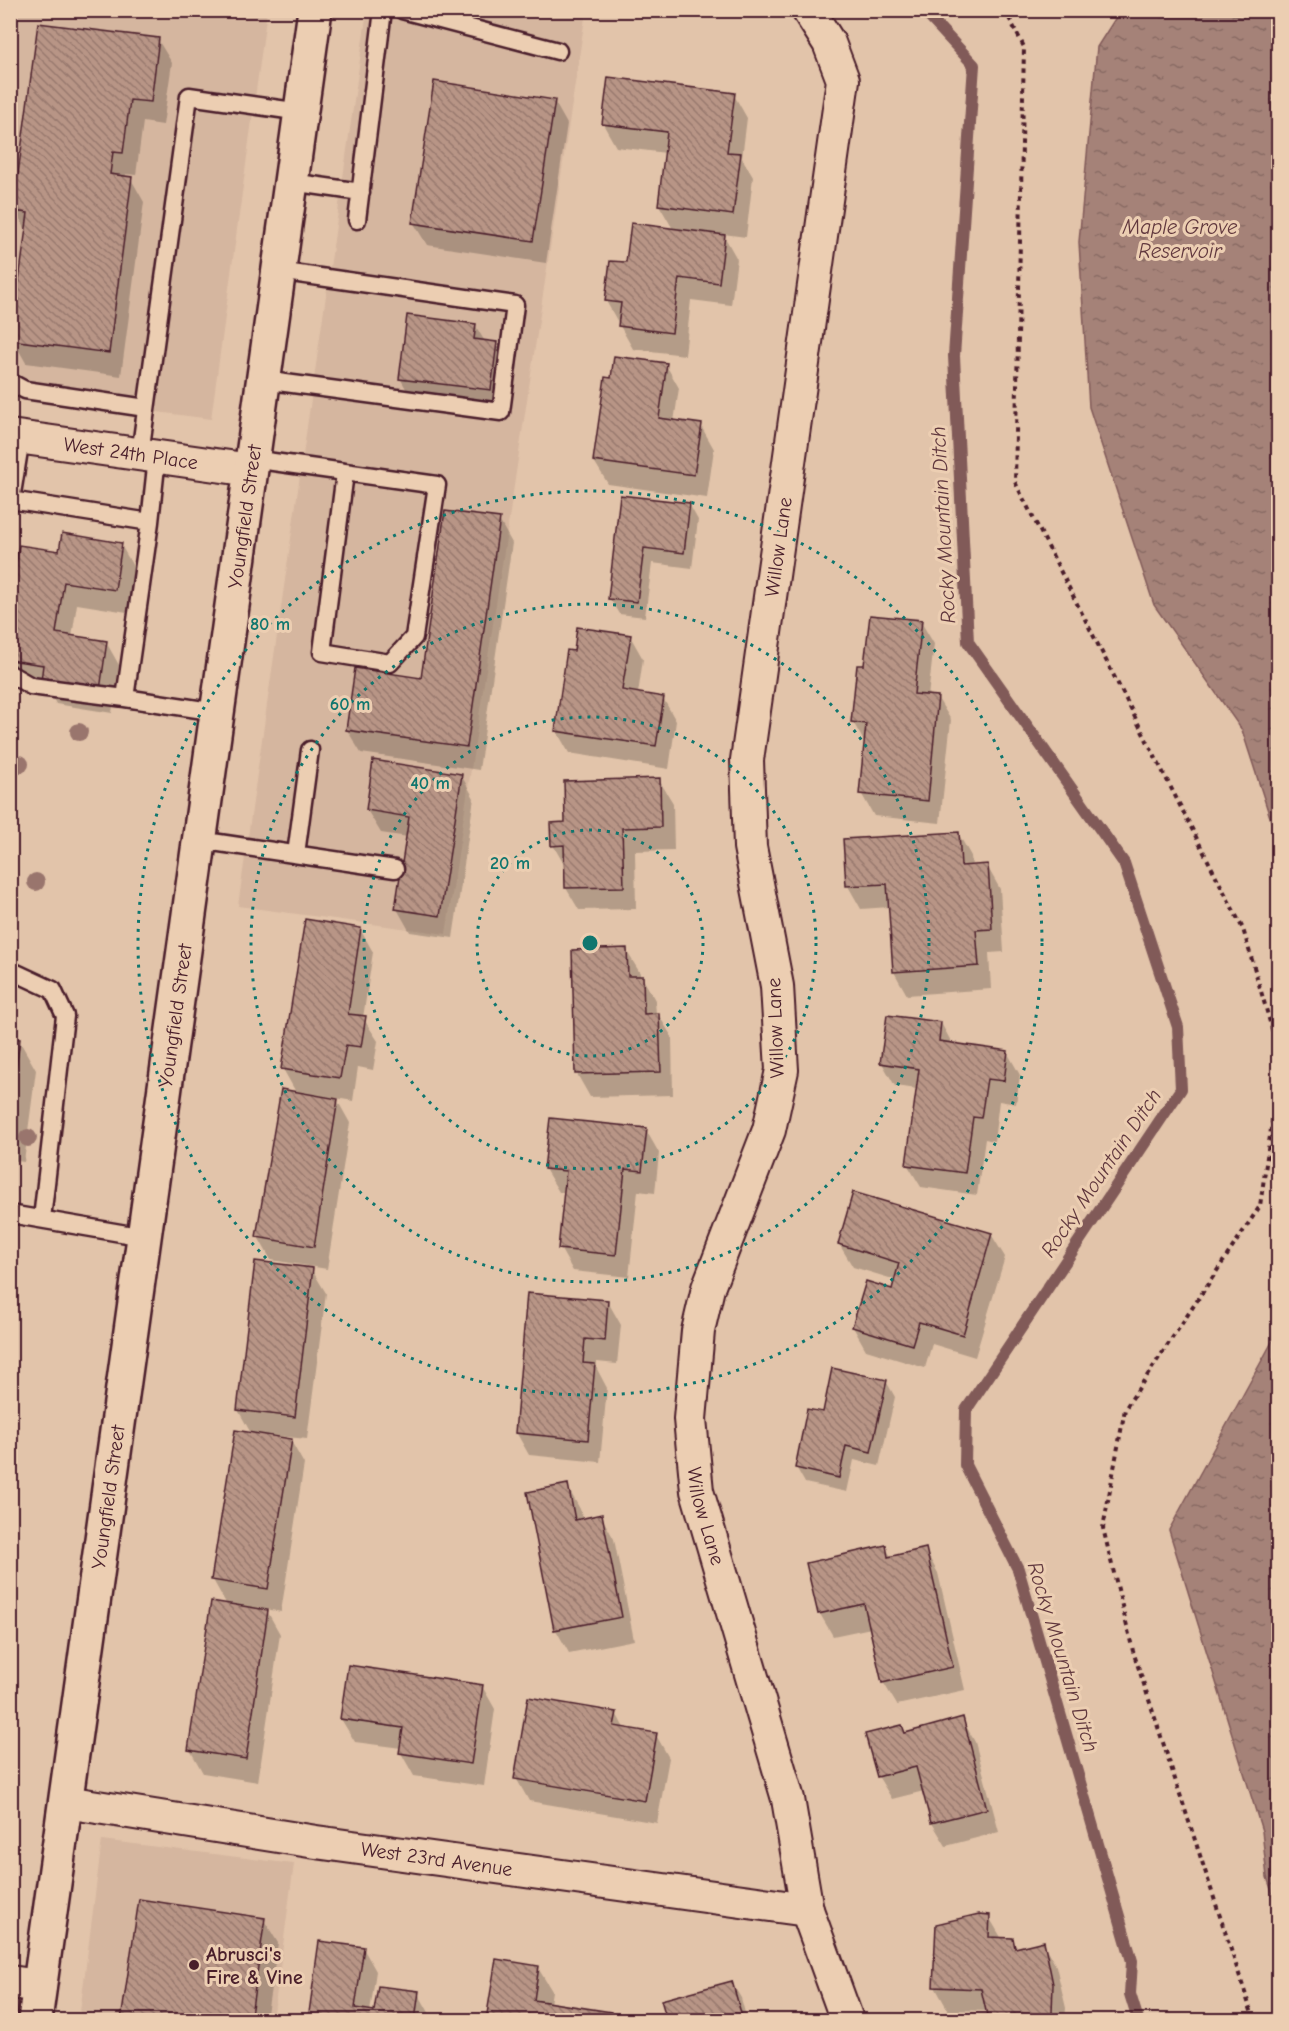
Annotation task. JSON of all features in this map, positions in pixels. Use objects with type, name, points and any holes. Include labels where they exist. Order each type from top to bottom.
[{"type":"street","name":"Youngfield Street","points":[[35,2020],[25,1984],[66,1802],[315,10]]},
{"type":"street","name":"Willow Lane","points":[[808,10],[829,43],[843,80],[747,760],[750,847],[777,986],[782,1071],[769,1130],[708,1288],[698,1330],[690,1419],[697,1491],[788,1799],[807,1910],[847,2020]]},
{"type":"street","name":"West 24th Place","points":[[16,437],[148,456],[252,465]]},
{"type":"street","name":"West 23rd Avenue","points":[[66,1802],[316,1842],[807,1910]]},
{"type":"lane","points":[[357,220],[383,10]]},
{"type":"lane","points":[[409,11],[558,51]]},
{"type":"lane","points":[[125,698],[150,522],[146,408],[189,96],[301,111]]},
{"type":"lane","points":[[291,182],[361,192]]},
{"type":"lane","points":[[263,380],[501,412],[514,305],[278,271]]},
{"type":"lane","points":[[10,382],[25,390],[146,408]]},
{"type":"lane","points":[[16,437],[11,500],[150,522]]},
{"type":"lane","points":[[252,465],[345,472],[437,485],[414,638],[390,663],[322,652],[345,472]]},
{"type":"lane","points":[[10,674],[31,686],[217,712]]},
{"type":"lane","points":[[296,854],[310,750]]},
{"type":"lane","points":[[199,840],[395,868]]},
{"type":"lane","points":[[10,970],[53,990],[65,1016],[42,1219]]},
{"type":"lane","points":[[10,1214],[144,1237]]},
{"type":"path","points":[[1005,10],[1024,47],[1015,483],[1243,929],[1278,1050]]},
{"type":"path","points":[[1254,2020],[1133,1651],[1103,1528],[1125,1409],[1260,1206],[1278,1080]]},
{"type":"shaded area","points":[[11,11],[267,11],[211,419],[11,393]]},
{"type":"shaded area","points":[[367,11],[586,11],[446,934],[238,906]]},
{"type":"shaded area","points":[[102,1840],[294,1864],[273,2020],[79,2020]]},
{"type":"water","name":"Maple Grove Reservoir","points":[[1120,11],[1278,11],[1278,842],[1242,730],[1154,605],[1089,407],[1079,242],[1097,47]]},
{"type":"water","points":[[1278,1331],[1278,1910],[1267,1877],[1262,1831],[1169,1530]]},
{"type":"building","points":[[38,23],[159,38],[151,102],[130,100],[123,153],[113,152],[110,174],[132,177],[109,353],[11,340],[28,213],[13,211]]},
{"type":"building","points":[[608,77],[735,93],[727,152],[741,153],[733,215],[658,205],[667,132],[602,124]]},
{"type":"building","points":[[434,81],[555,100],[533,241],[412,223]]},
{"type":"building","points":[[631,223],[725,235],[719,283],[679,278],[672,333],[618,326],[621,303],[605,301],[610,261],[626,262]]},
{"type":"building","points":[[407,315],[476,324],[474,339],[497,342],[491,390],[399,379]]},
{"type":"building","points":[[614,356],[667,363],[659,418],[702,424],[694,475],[593,461],[605,377],[611,378]]},
{"type":"building","points":[[620,495],[690,503],[684,553],[644,548],[637,602],[608,599]]},
{"type":"building","points":[[445,511],[500,518],[467,747],[346,730],[355,668],[421,678]]},
{"type":"building","points":[[62,533],[122,543],[115,590],[64,582],[56,633],[107,641],[100,690],[41,681],[43,665],[10,660],[10,602],[19,545],[59,551]]},
{"type":"building","points":[[870,615],[922,620],[914,694],[938,696],[928,801],[859,794],[866,724],[851,722],[857,665],[864,665]]},
{"type":"building","points":[[577,627],[631,635],[622,690],[664,697],[656,746],[555,731],[567,650],[574,651]]},
{"type":"building","points":[[373,760],[462,774],[440,916],[395,909],[409,817],[366,810]]},
{"type":"building","points":[[660,778],[661,827],[622,828],[624,887],[565,888],[564,845],[551,846],[550,823],[565,822],[564,781]]},
{"type":"building","points":[[959,832],[961,866],[988,864],[992,929],[976,930],[979,966],[893,972],[887,884],[846,886],[843,839]]},
{"type":"building","points":[[305,919],[361,928],[348,1014],[366,1016],[361,1047],[346,1045],[340,1078],[281,1069]]},
{"type":"building","points":[[627,948],[628,976],[643,976],[644,1014],[659,1013],[661,1072],[575,1074],[572,950]]},
{"type":"building","points":[[887,1015],[941,1022],[939,1041],[1008,1051],[1004,1081],[987,1079],[981,1118],[973,1117],[965,1173],[906,1165],[919,1069],[880,1063]]},
{"type":"building","points":[[10,1038],[20,1039],[10,1114]]},
{"type":"building","points":[[281,1089],[338,1099],[314,1247],[256,1237]]},
{"type":"building","points":[[550,1118],[647,1128],[642,1171],[625,1169],[616,1255],[558,1249],[566,1171],[544,1169]]},
{"type":"building","points":[[853,1192],[992,1233],[963,1335],[919,1322],[912,1345],[852,1327],[866,1281],[892,1289],[899,1263],[838,1244]]},
{"type":"building","points":[[255,1261],[313,1268],[295,1417],[237,1410]]},
{"type":"building","points":[[527,1293],[608,1300],[605,1341],[585,1339],[583,1363],[595,1364],[588,1440],[515,1433]]},
{"type":"building","points":[[832,1368],[887,1380],[871,1452],[846,1446],[839,1478],[795,1468],[807,1409],[823,1412]]},
{"type":"building","points":[[235,1430],[292,1439],[268,1589],[211,1580]]},
{"type":"building","points":[[568,1484],[575,1520],[602,1514],[622,1617],[554,1630],[527,1492]]},
{"type":"building","points":[[886,1545],[888,1557],[926,1548],[953,1667],[882,1683],[864,1604],[818,1614],[806,1563]]},
{"type":"building","points":[[211,1601],[268,1610],[246,1759],[188,1750]]},
{"type":"building","points":[[348,1665],[483,1685],[471,1764],[399,1753],[403,1728],[340,1719]]},
{"type":"building","points":[[528,1697],[617,1712],[614,1726],[657,1733],[645,1801],[514,1779]]},
{"type":"building","points":[[963,1717],[987,1809],[931,1823],[916,1767],[877,1777],[865,1734],[902,1725],[905,1733]]},
{"type":"building","name":"Abrusci's Fire & Vine","points":[[139,1899],[265,1918],[251,2015],[231,2012],[229,2020],[121,2020]]},
{"type":"building","points":[[979,1914],[990,1915],[989,1937],[1013,1938],[1015,1948],[1044,1941],[1053,1984],[1053,2020],[988,2020],[981,1989],[933,1987],[936,1924]]},
{"type":"building","points":[[319,1941],[364,1947],[355,2008],[374,2011],[378,1986],[419,1991],[415,2020],[308,2020]]},
{"type":"building","points":[[496,1959],[539,1966],[534,2000],[611,2012],[610,2020],[486,2020]]},
{"type":"building","points":[[732,1981],[743,2020],[667,2020],[661,2000]]},
{"type":"waterway","name":"Rocky Mountain Ditch","points":[[923,10],[974,65],[954,356],[968,642],[1124,863],[1178,1027],[1181,1089],[966,1410],[965,1465],[1018,1569],[1132,1961],[1130,1994],[1138,2020]]},
{"type":"place","name":"Abrusci's Fire & Vine","points":[[194,1965]]}]
